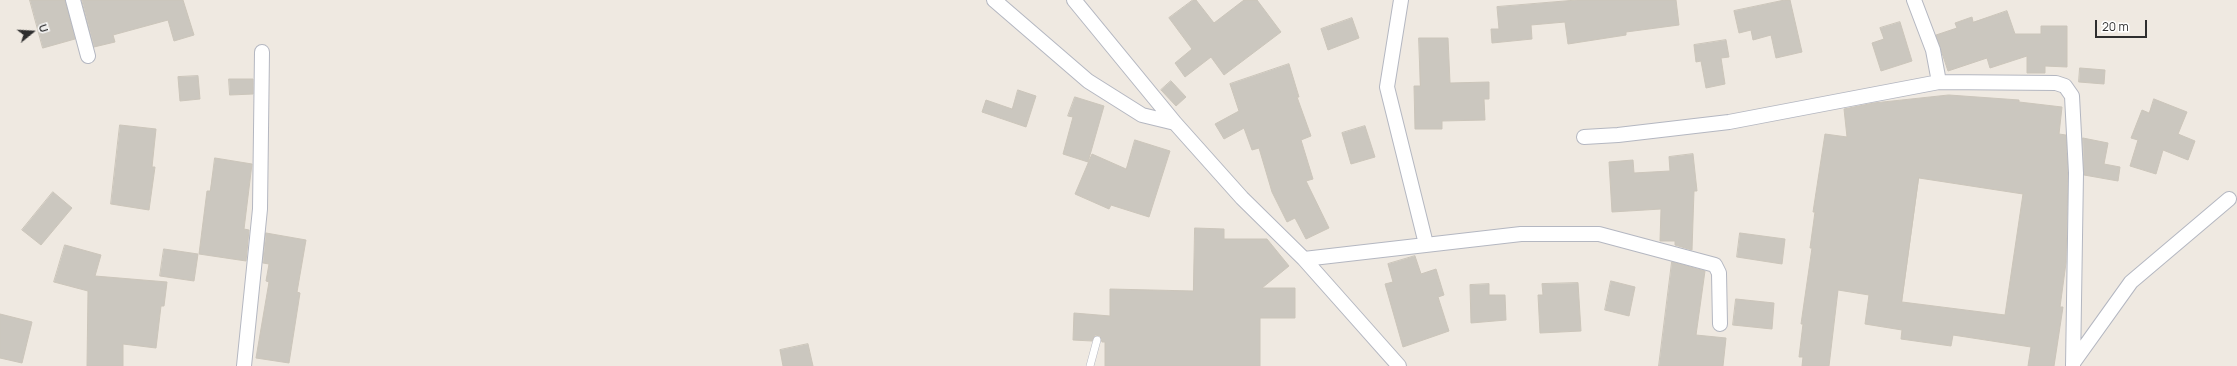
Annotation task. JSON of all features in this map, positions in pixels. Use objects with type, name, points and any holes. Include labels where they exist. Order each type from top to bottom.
[{"type":"street","points":[[74,0],[88,56]]},
{"type":"street","points":[[994,0],[1088,81],[1142,115],[1175,123]]},
{"type":"street","points":[[1074,0],[1175,123],[1242,198],[1304,259],[1399,366]]},
{"type":"street","points":[[1401,0],[1387,87],[1426,244]]},
{"type":"street","points":[[1914,0],[1933,50],[1939,82]]},
{"type":"street","points":[[244,366],[260,209],[262,52]]},
{"type":"street","points":[[1584,137],[1618,135],[1729,122],[1939,82],[2056,83],[2065,86],[2072,96],[2076,173],[2073,365]]},
{"type":"street","points":[[2073,365],[2131,282],[2229,199]]},
{"type":"street","points":[[1304,259],[1521,234],[1599,234],[1716,265],[1719,273],[1720,324]]},
{"type":"lane","points":[[1090,366],[1097,340]]},
{"type":"building","points":[[30,0],[65,0],[75,39],[43,48]]},
{"type":"building","points":[[82,0],[183,0],[194,35],[174,41],[168,20],[113,35],[115,42],[94,47]]},
{"type":"building","points":[[1193,0],[1196,0],[1214,23],[1244,0],[1257,0],[1281,32],[1224,75],[1211,57],[1185,77],[1175,63],[1192,49],[1169,18]]},
{"type":"building","points":[[1577,0],[1676,0],[1679,25],[1626,32],[1626,35],[1568,44],[1565,22],[1531,25],[1532,39],[1492,43],[1491,29],[1499,29],[1497,7]]},
{"type":"building","points":[[1790,0],[1802,52],[1776,58],[1771,35],[1753,40],[1751,30],[1739,33],[1734,11]]},
{"type":"building","points":[[2007,11],[2015,34],[2041,34],[2041,26],[2067,26],[2067,67],[2045,66],[2045,73],[2027,73],[2027,56],[1990,68],[1987,58],[1948,71],[1936,35],[1957,28],[1955,23],[1972,17],[1973,22]]},
{"type":"building","points":[[1352,18],[1359,38],[1328,50],[1321,29]]},
{"type":"building","points":[[1900,22],[1912,61],[1881,71],[1872,43],[1884,39],[1880,28]]},
{"type":"building","points":[[1419,38],[1448,38],[1450,83],[1489,82],[1489,99],[1484,99],[1485,120],[1442,121],[1442,129],[1415,129],[1414,86],[1420,86]]},
{"type":"building","points":[[1726,40],[1729,57],[1721,58],[1725,84],[1706,88],[1701,61],[1696,62],[1694,45]]},
{"type":"building","points":[[1289,64],[1299,97],[1297,97],[1311,136],[1301,140],[1313,179],[1306,181],[1329,228],[1306,239],[1295,218],[1287,222],[1272,192],[1259,148],[1252,150],[1244,128],[1224,139],[1215,124],[1239,111],[1230,84]]},
{"type":"building","points":[[2080,68],[2105,70],[2104,84],[2079,82]]},
{"type":"building","points":[[198,76],[200,99],[180,101],[178,77]]},
{"type":"building","points":[[229,79],[253,79],[253,94],[230,95]]},
{"type":"building","points":[[1171,81],[1186,97],[1176,106],[1161,90]]},
{"type":"building","points":[[1018,90],[1036,96],[1026,127],[982,112],[986,100],[1012,109]]},
{"type":"building","points":[[1949,95],[2019,100],[2019,102],[2062,107],[2059,134],[2066,135],[2068,173],[2066,263],[2060,307],[2063,307],[2054,366],[2028,366],[2031,347],[1953,335],[1951,346],[1901,339],[1902,330],[1865,324],[1869,295],[1838,290],[1829,366],[1802,366],[1803,357],[1799,357],[1803,324],[1801,324],[1812,248],[1810,248],[1815,212],[1813,212],[1825,134],[1847,137],[1844,109],[1874,103]],"holes":[[[1919,178],[2023,194],[2005,315],[1902,302]]]},
{"type":"building","points":[[1075,97],[1104,106],[1088,162],[1063,154],[1073,117],[1068,116]]},
{"type":"building","points":[[2154,99],[2187,112],[2178,134],[2195,141],[2188,160],[2163,150],[2156,174],[2130,166],[2138,140],[2131,138],[2142,110],[2149,113]]},
{"type":"building","points":[[120,125],[156,129],[152,167],[155,167],[149,210],[111,204]]},
{"type":"building","points":[[1365,126],[1375,157],[1351,164],[1342,133]]},
{"type":"building","points":[[2083,138],[2108,143],[2104,164],[2120,167],[2118,181],[2084,175]]},
{"type":"building","points":[[1135,140],[1170,151],[1149,217],[1111,205],[1109,209],[1075,194],[1092,154],[1126,169]]},
{"type":"building","points":[[1693,154],[1697,191],[1694,191],[1692,250],[1675,245],[1675,241],[1660,241],[1661,209],[1612,212],[1609,162],[1633,160],[1634,173],[1670,171],[1669,157]]},
{"type":"building","points":[[215,158],[252,164],[244,229],[249,230],[246,261],[199,254],[207,191],[210,191]]},
{"type":"building","points":[[53,192],[72,208],[41,245],[22,230]]},
{"type":"building","points":[[1195,228],[1224,229],[1224,239],[1267,239],[1289,266],[1262,288],[1295,288],[1295,318],[1260,318],[1260,366],[1105,366],[1105,342],[1102,342],[1100,336],[1095,335],[1092,341],[1073,340],[1074,313],[1110,316],[1110,289],[1193,291]]},
{"type":"building","points":[[266,233],[306,240],[297,292],[300,293],[289,363],[256,358],[269,282],[266,281],[269,264],[263,263]]},
{"type":"building","points":[[1740,233],[1785,239],[1782,264],[1737,257]]},
{"type":"building","points":[[65,245],[101,255],[95,276],[167,282],[164,306],[161,306],[156,348],[123,344],[123,366],[87,366],[88,291],[54,282]]},
{"type":"building","points":[[164,249],[198,254],[194,281],[160,276]]},
{"type":"building","points":[[1415,256],[1421,274],[1436,269],[1444,295],[1438,297],[1449,331],[1403,347],[1385,284],[1393,282],[1388,264]]},
{"type":"building","points":[[1672,262],[1705,271],[1696,335],[1726,338],[1723,366],[1659,366]]},
{"type":"building","points":[[1611,281],[1635,287],[1629,316],[1605,310]]},
{"type":"building","points":[[1578,283],[1581,331],[1540,333],[1538,295],[1543,295],[1542,284]]},
{"type":"building","points":[[1489,284],[1489,295],[1505,295],[1506,320],[1471,323],[1470,285]]},
{"type":"building","points":[[1736,299],[1774,303],[1772,329],[1733,325]]},
{"type":"building","points":[[0,314],[32,322],[22,363],[0,358]]},
{"type":"building","points":[[808,344],[813,366],[783,366],[780,350]]}]
